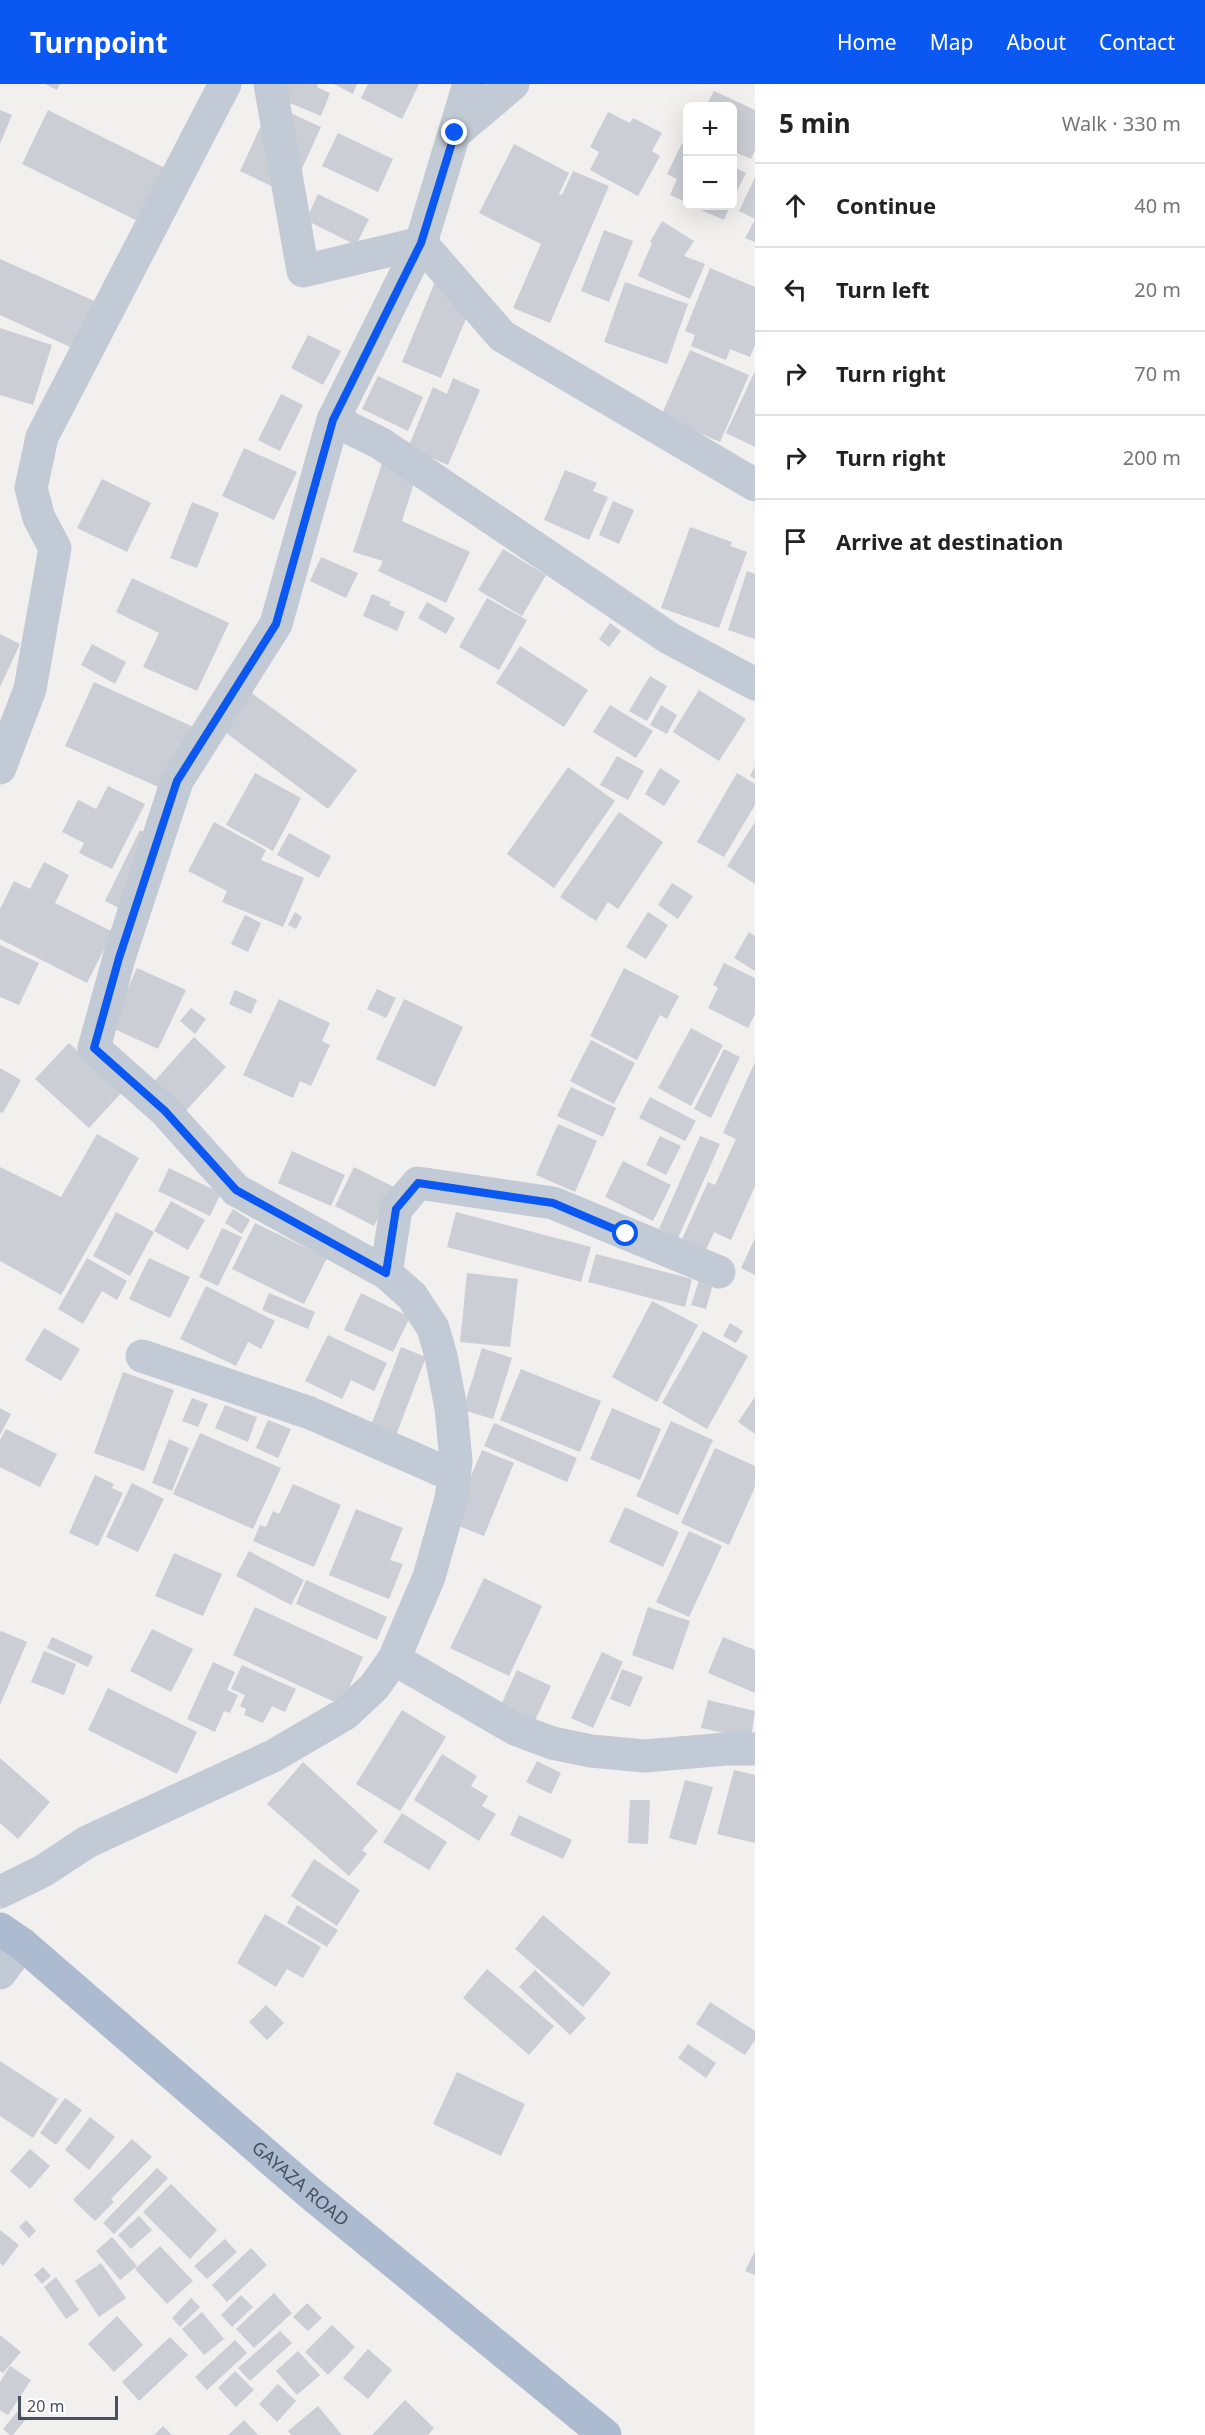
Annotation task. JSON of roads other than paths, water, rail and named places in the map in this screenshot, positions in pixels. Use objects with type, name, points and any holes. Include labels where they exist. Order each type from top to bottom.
[{"type":"main road","name":"GAYAZA ROAD","points":[[11,1937],[310,2193],[605,2435]]},
{"type":"street","points":[[0,768],[30,689],[55,548],[39,518],[31,488],[42,437],[225,84]]},
{"type":"street","points":[[270,84],[303,271],[421,243]]},
{"type":"street","points":[[0,1892],[44,1871],[87,1842],[273,1756],[345,1714],[374,1687],[394,1659],[429,1577],[451,1498],[456,1461],[451,1408],[433,1328],[412,1296],[386,1273],[236,1190],[165,1111],[94,1048],[119,958],[177,781],[276,624],[333,420],[421,243],[469,84]]},
{"type":"street","points":[[455,133],[513,84]]},
{"type":"street","points":[[421,243],[502,336],[755,484]]},
{"type":"street","points":[[333,420],[380,443],[669,638],[755,684]]},
{"type":"street","points":[[386,1273],[396,1209],[418,1183],[553,1203],[719,1272]]},
{"type":"street","points":[[142,1356],[310,1413],[454,1476]]},
{"type":"street","points":[[394,1659],[515,1730],[552,1743],[591,1751],[645,1756],[726,1749],[755,1749]]},
{"type":"street","points":[[0,1973],[11,1937]]}]
